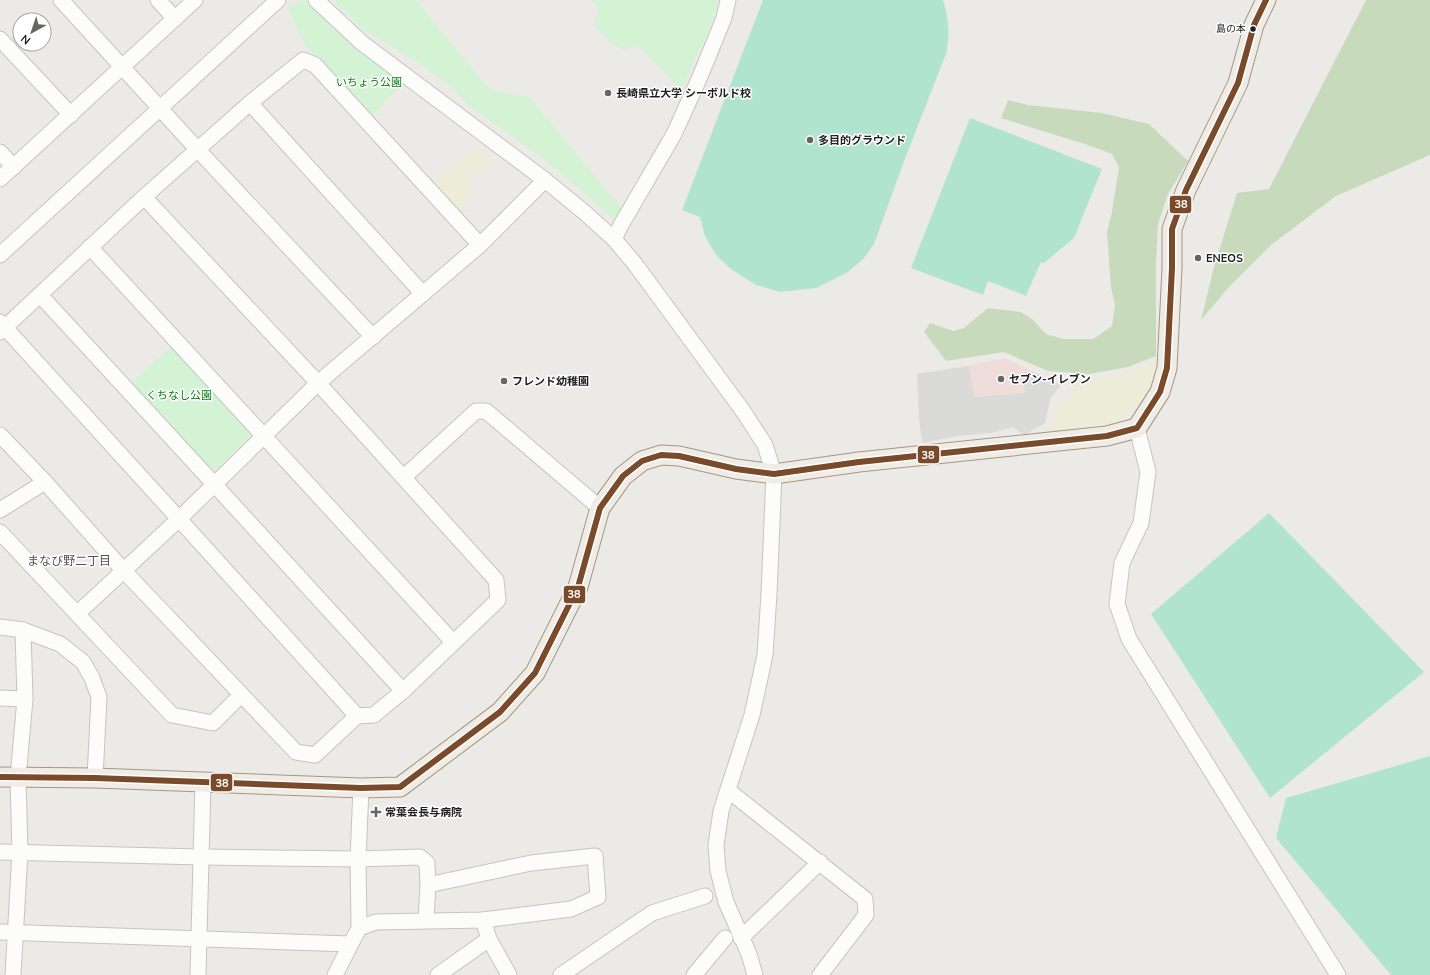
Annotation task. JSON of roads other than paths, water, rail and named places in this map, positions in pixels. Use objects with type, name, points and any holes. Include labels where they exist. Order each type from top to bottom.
[{"type":"main road","points":[[9,777],[95,778],[361,788],[400,787],[500,712],[535,673],[578,587],[600,508],[623,476],[642,461],[660,455],[679,456],[736,469],[774,474],[859,462],[1107,436],[1137,428],[1160,392],[1168,368],[1172,275],[1172,229],[1186,190],[1238,83],[1254,25],[1265,0]]},
{"type":"street","points":[[61,0],[198,150],[373,337]]},
{"type":"street","points":[[158,0],[175,19]]},
{"type":"street","points":[[0,179],[195,0]]},
{"type":"street","points":[[0,255],[278,0]]},
{"type":"street","points":[[316,0],[362,43],[545,180],[614,239],[635,264],[743,411],[766,445],[774,474],[765,655],[752,715],[722,811],[716,845],[718,871],[726,902],[749,954],[756,975]]},
{"type":"street","points":[[614,239],[674,134],[699,80],[721,25],[728,0]]},
{"type":"street","points":[[0,39],[71,115]]},
{"type":"street","points":[[357,716],[179,519],[2,327],[40,295],[144,196],[250,103],[303,60],[315,65],[480,245]]},
{"type":"street","points":[[250,103],[423,294]]},
{"type":"street","points":[[0,152],[14,167]]},
{"type":"street","points":[[77,614],[179,519],[318,383],[480,245],[545,180]]},
{"type":"street","points":[[0,435],[45,482],[124,570],[296,752],[315,755],[357,716],[374,715],[403,691],[498,600],[496,580],[318,383],[144,196]]},
{"type":"street","points":[[90,247],[453,642]]},
{"type":"street","points":[[40,295],[403,691]]},
{"type":"street","points":[[404,477],[476,411],[486,411],[600,508]]},
{"type":"street","points":[[1137,428],[1148,472],[1141,523],[1122,563],[1117,604],[1129,639],[1338,975]]},
{"type":"street","points":[[0,510],[45,482]]},
{"type":"street","points":[[0,532],[172,715],[213,723],[242,695]]},
{"type":"street","points":[[0,627],[23,630],[60,644],[83,662],[92,678],[98,697],[95,778]]},
{"type":"street","points":[[13,975],[20,852],[9,777],[25,699],[23,630]]},
{"type":"street","points":[[0,698],[25,699]]},
{"type":"street","points":[[198,975],[203,782]]},
{"type":"street","points":[[335,975],[358,928],[358,859],[361,788]]},
{"type":"street","points":[[729,791],[865,899],[866,915],[820,975]]},
{"type":"street","points":[[0,852],[358,859],[420,857],[427,863],[428,885],[426,921]]},
{"type":"street","points":[[358,928],[376,922],[483,920],[571,909],[598,896],[595,856],[531,864],[428,885]]},
{"type":"street","points":[[741,938],[820,862]]},
{"type":"street","points":[[561,975],[652,913],[705,896]]},
{"type":"street","points":[[483,920],[489,939],[509,975]]},
{"type":"street","points":[[0,932],[350,944]]},
{"type":"street","points":[[694,975],[725,938]]},
{"type":"street","points":[[438,975],[489,939]]},
{"type":"place","name":"島の本","points":[[1253,29]]},
{"type":"place","name":"長崎県立大学 シーボルド校","points":[[608,93]]},
{"type":"place","name":"多目的グラウンド","points":[[810,140]]},
{"type":"place","name":"ENEOS","points":[[1198,258]]},
{"type":"place","name":"セブン-イレブン","points":[[1001,379]]},
{"type":"place","name":"フレンド幼稚園","points":[[504,381]]},
{"type":"place","name":"常葉会長与病院","points":[[376,812]]},
{"type":"district","name":"まなび野二丁目","points":[[69,561]]},
{"type":"park label","name":"いちょう公園","points":[[369,82]]},
{"type":"park label","name":"くちなし公園","points":[[179,395]]}]
